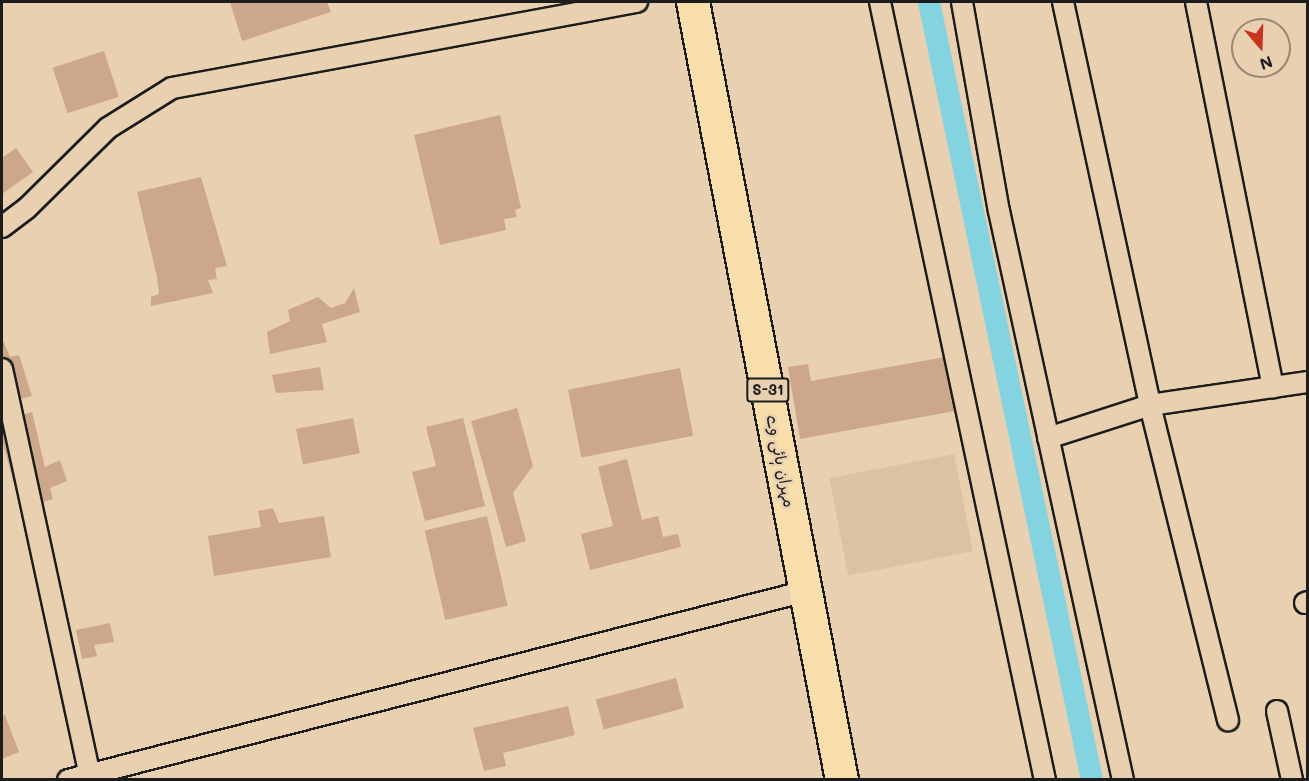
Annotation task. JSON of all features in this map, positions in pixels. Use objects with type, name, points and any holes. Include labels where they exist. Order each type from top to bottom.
[{"type":"main road","name":"مہران ہائی وے","points":[[693,2],[842,780]]},
{"type":"street","points":[[2,227],[27,208],[108,128],[172,88],[637,2]]},
{"type":"street","points":[[880,2],[1045,780]]},
{"type":"street","points":[[962,2],[999,211],[1123,780]]},
{"type":"street","points":[[1063,2],[1150,405],[1228,720]]},
{"type":"street","points":[[1196,2],[1274,387]]},
{"type":"street","points":[[2,369],[91,776]]},
{"type":"street","points":[[1048,438],[1150,405],[1308,382]]},
{"type":"street","points":[[68,780],[91,776],[806,591]]},
{"type":"street","points":[[1277,711],[1292,780]]},
{"type":"shaded area","points":[[954,454],[973,551],[848,575],[829,478]]},
{"type":"building","points":[[230,2],[327,2],[331,12],[242,41]]},
{"type":"building","points":[[104,51],[119,97],[67,113],[53,68]]},
{"type":"building","points":[[500,115],[521,208],[515,210],[517,217],[504,219],[506,230],[440,245],[414,135]]},
{"type":"building","points":[[16,148],[33,172],[2,194],[2,158]]},
{"type":"building","points":[[201,177],[227,266],[215,268],[217,279],[208,280],[213,293],[151,306],[151,297],[159,294],[157,277],[137,192]]},
{"type":"building","points":[[354,288],[360,312],[322,324],[327,342],[270,354],[267,332],[290,321],[288,310],[318,297],[331,308],[345,303]]},
{"type":"building","points":[[3,340],[10,357],[19,355],[32,396],[2,404]]},
{"type":"building","points":[[945,357],[955,411],[800,439],[788,367],[808,364],[811,381]]},
{"type":"building","points":[[320,367],[324,390],[276,393],[272,375]]},
{"type":"building","points":[[680,368],[693,436],[581,457],[568,390]]},
{"type":"building","points":[[517,408],[533,466],[513,493],[526,541],[506,547],[471,421]]},
{"type":"building","points":[[32,412],[45,467],[60,460],[67,481],[50,488],[53,499],[21,509],[2,440],[2,421]]},
{"type":"building","points":[[353,418],[360,453],[303,464],[296,429]]},
{"type":"building","points":[[463,418],[485,506],[425,521],[412,472],[436,466],[426,427]]},
{"type":"building","points":[[627,459],[642,520],[658,516],[663,537],[678,534],[681,547],[590,570],[581,534],[613,526],[598,467]]},
{"type":"building","points":[[273,508],[279,523],[324,516],[331,557],[214,576],[208,536],[261,527],[258,511]]},
{"type":"building","points":[[487,516],[508,606],[445,620],[425,530]]},
{"type":"building","points":[[110,623],[114,642],[94,645],[97,656],[82,659],[76,630]]},
{"type":"building","points":[[676,678],[684,708],[604,729],[596,699]]},
{"type":"building","points":[[568,706],[575,735],[503,753],[506,766],[484,771],[473,728]]},
{"type":"building","points":[[5,715],[19,752],[2,759],[2,716]]},
{"type":"waterway","points":[[929,2],[1092,780]]}]
